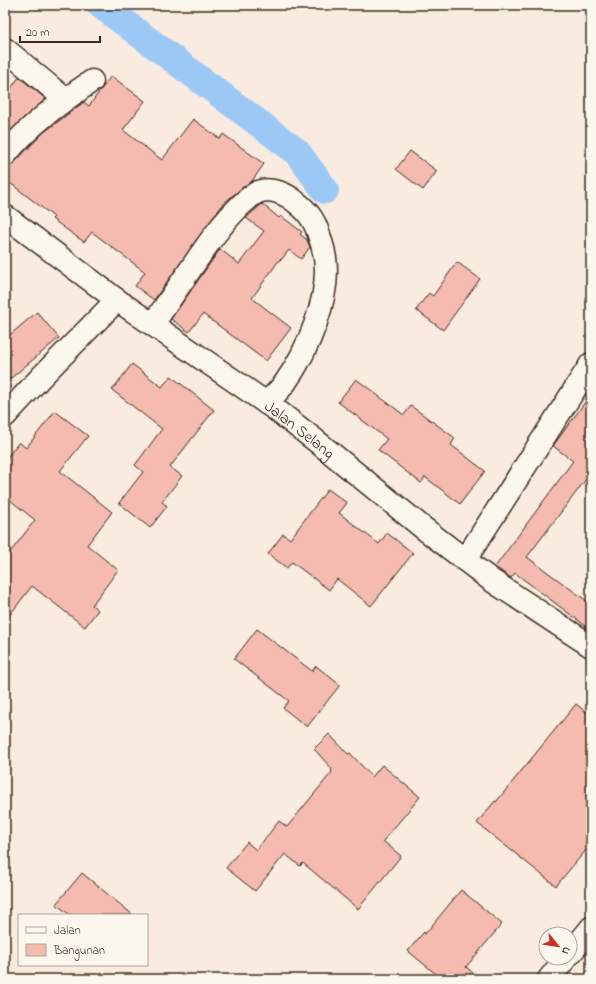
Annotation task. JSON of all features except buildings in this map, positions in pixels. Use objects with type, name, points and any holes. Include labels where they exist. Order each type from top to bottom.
[{"type":"street","points":[[5,50],[65,99]]},
{"type":"street","points":[[5,155],[38,119],[92,81]]},
{"type":"street","points":[[153,324],[212,237],[229,217],[251,197],[257,192],[271,190],[279,192],[296,201],[306,210],[315,222],[325,259],[325,284],[319,312],[309,340],[296,366],[271,406]]},
{"type":"street","name":"Jalan Selang","points":[[5,216],[117,300],[271,406],[385,498],[491,580],[591,646]]},
{"type":"street","points":[[5,416],[117,300]]},
{"type":"street","points":[[465,560],[591,364]]},
{"type":"street","points":[[578,944],[591,928]]},
{"type":"street","points":[[549,979],[560,966]]},
{"type":"waterway","points":[[101,5],[297,152],[325,190]]}]
